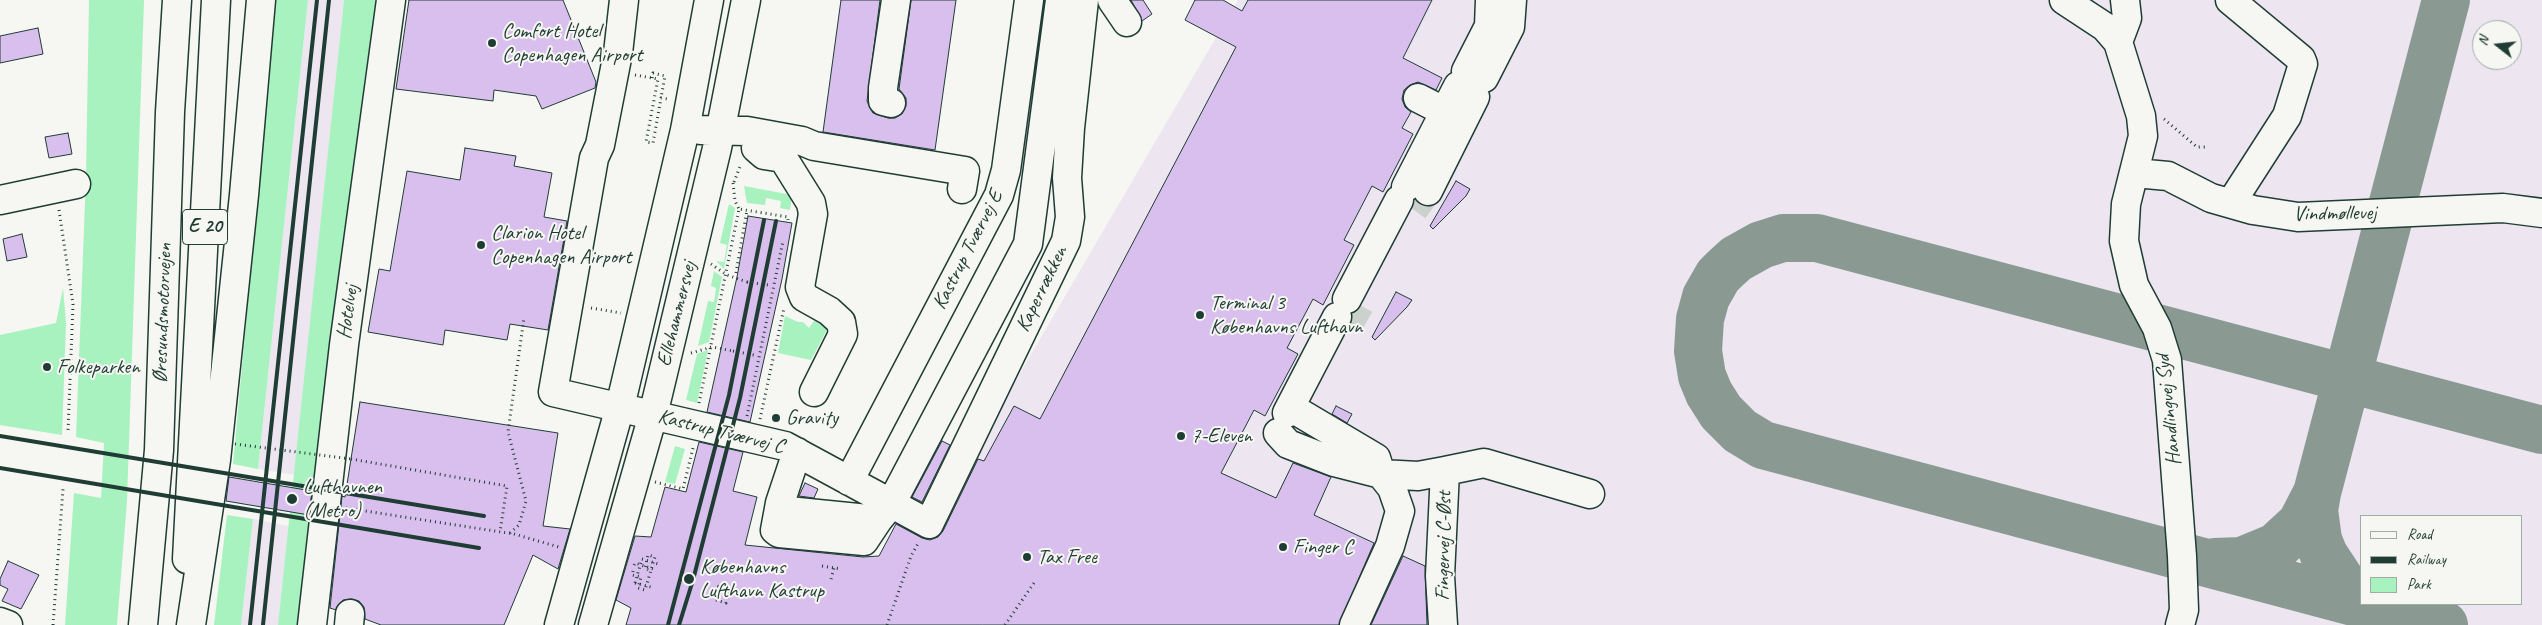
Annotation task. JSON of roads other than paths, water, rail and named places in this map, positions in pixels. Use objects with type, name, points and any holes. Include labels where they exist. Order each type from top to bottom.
[{"type":"main road","points":[[164,0],[170,112]]},
{"type":"main road","name":"Øresundsmotorvejen","points":[[143,625],[158,450],[170,112],[177,0]]},
{"type":"main road","name":"Øresundsmotorvejen","points":[[184,625],[216,0]]},
{"type":"main road","points":[[191,625],[217,450],[244,195],[261,0]]},
{"type":"main road","name":"Hotelvej","points":[[312,625],[344,345],[391,0]]},
{"type":"main road","name":"Kastrup Tværvej C","points":[[624,0],[614,71],[600,145],[594,158],[554,392],[785,446],[849,481],[889,510]]},
{"type":"main road","name":"Ellehammersvej","points":[[559,625],[620,407],[683,137],[709,0]]},
{"type":"main road","name":"Ellehammersvej","points":[[593,625],[653,415],[718,140],[746,0]]},
{"type":"main road","points":[[891,103],[883,101],[896,0]]},
{"type":"main road","name":"Kastrup Tværvej E","points":[[849,481],[999,195],[1006,170],[1029,0]]},
{"type":"main road","name":"Kaperrækken","points":[[1060,0],[1028,244],[889,510],[929,524],[1066,240],[1070,217],[1067,178],[1070,128],[1084,0]]},
{"type":"main road","points":[[1465,94],[1489,26],[1490,0]]},
{"type":"main road","points":[[1465,94],[1510,27],[1512,0]]},
{"type":"main road","points":[[2064,0],[2105,27],[2118,42],[2127,18],[2125,0]]},
{"type":"main road","points":[[2230,0],[2301,59],[2303,64],[2287,116],[2231,203]]},
{"type":"main road","name":"Handlingvej Syd","points":[[2118,42],[2141,116],[2143,136],[2126,204],[2124,241],[2134,285],[2157,328],[2167,360],[2182,556],[2184,610],[2180,625]]},
{"type":"main road","points":[[1418,98],[1465,94]]},
{"type":"main road","name":"Fingervej C-Øst","points":[[1444,625],[1440,576],[1445,471],[1418,476],[1381,474],[1334,462],[1288,444],[1292,417],[1349,311],[1396,235],[1412,197],[1465,94]]},
{"type":"main road","points":[[718,140],[747,131],[802,141],[814,146]]},
{"type":"main road","points":[[683,137],[718,140],[756,148],[814,146],[965,171],[962,189]]},
{"type":"main road","points":[[756,148],[764,155],[783,158],[811,203],[812,214],[800,287],[804,297],[829,311],[841,322],[843,334],[814,392]]},
{"type":"main road","name":"Vindmøllevej","points":[[2135,173],[2168,176],[2211,198],[2253,210],[2298,217],[2503,208],[2542,213]]},
{"type":"main road","points":[[0,200],[64,186]]},
{"type":"main road","points":[[797,452],[780,503],[788,511],[889,510]]},
{"type":"main road","points":[[1445,471],[1484,463],[1590,494]]},
{"type":"main road","points":[[1354,625],[1390,546],[1400,511],[1392,488],[1381,474]]},
{"type":"main road","points":[[0,622],[8,625]]},
{"type":"tunnel","points":[[1414,210],[1428,191]]},
{"type":"tunnel","points":[[1350,323],[1360,305]]},
{"type":"railway","points":[[250,625],[317,0]]},
{"type":"railway","points":[[263,625],[329,0]]},
{"type":"railway","points":[[668,625],[729,395],[764,220]]},
{"type":"railway","points":[[679,625],[693,580],[740,398],[776,221]]},
{"type":"railway","points":[[0,436],[484,516]]},
{"type":"railway","points":[[0,468],[479,548]]},
{"type":"place","name":"Comfort Hotel Copenhagen Airport","points":[[492,43]]},
{"type":"place","name":"Clarion Hotel Copenhagen Airport","points":[[481,245]]},
{"type":"place","name":"Terminal 3 Københavns Lufthavn","points":[[1200,315]]},
{"type":"place","name":"Folkeparken","points":[[47,367]]},
{"type":"place","name":"Gravity","points":[[776,418]]},
{"type":"place","name":"7-Eleven","points":[[1181,436]]},
{"type":"place","name":"Lufthavnen (Metro)","points":[[292,499]]},
{"type":"place","name":"Finger C","points":[[1283,547]]},
{"type":"place","name":"Tax Free","points":[[1027,557]]},
{"type":"place","name":"Københavns Lufthavn Kastrup","points":[[689,579]]}]
